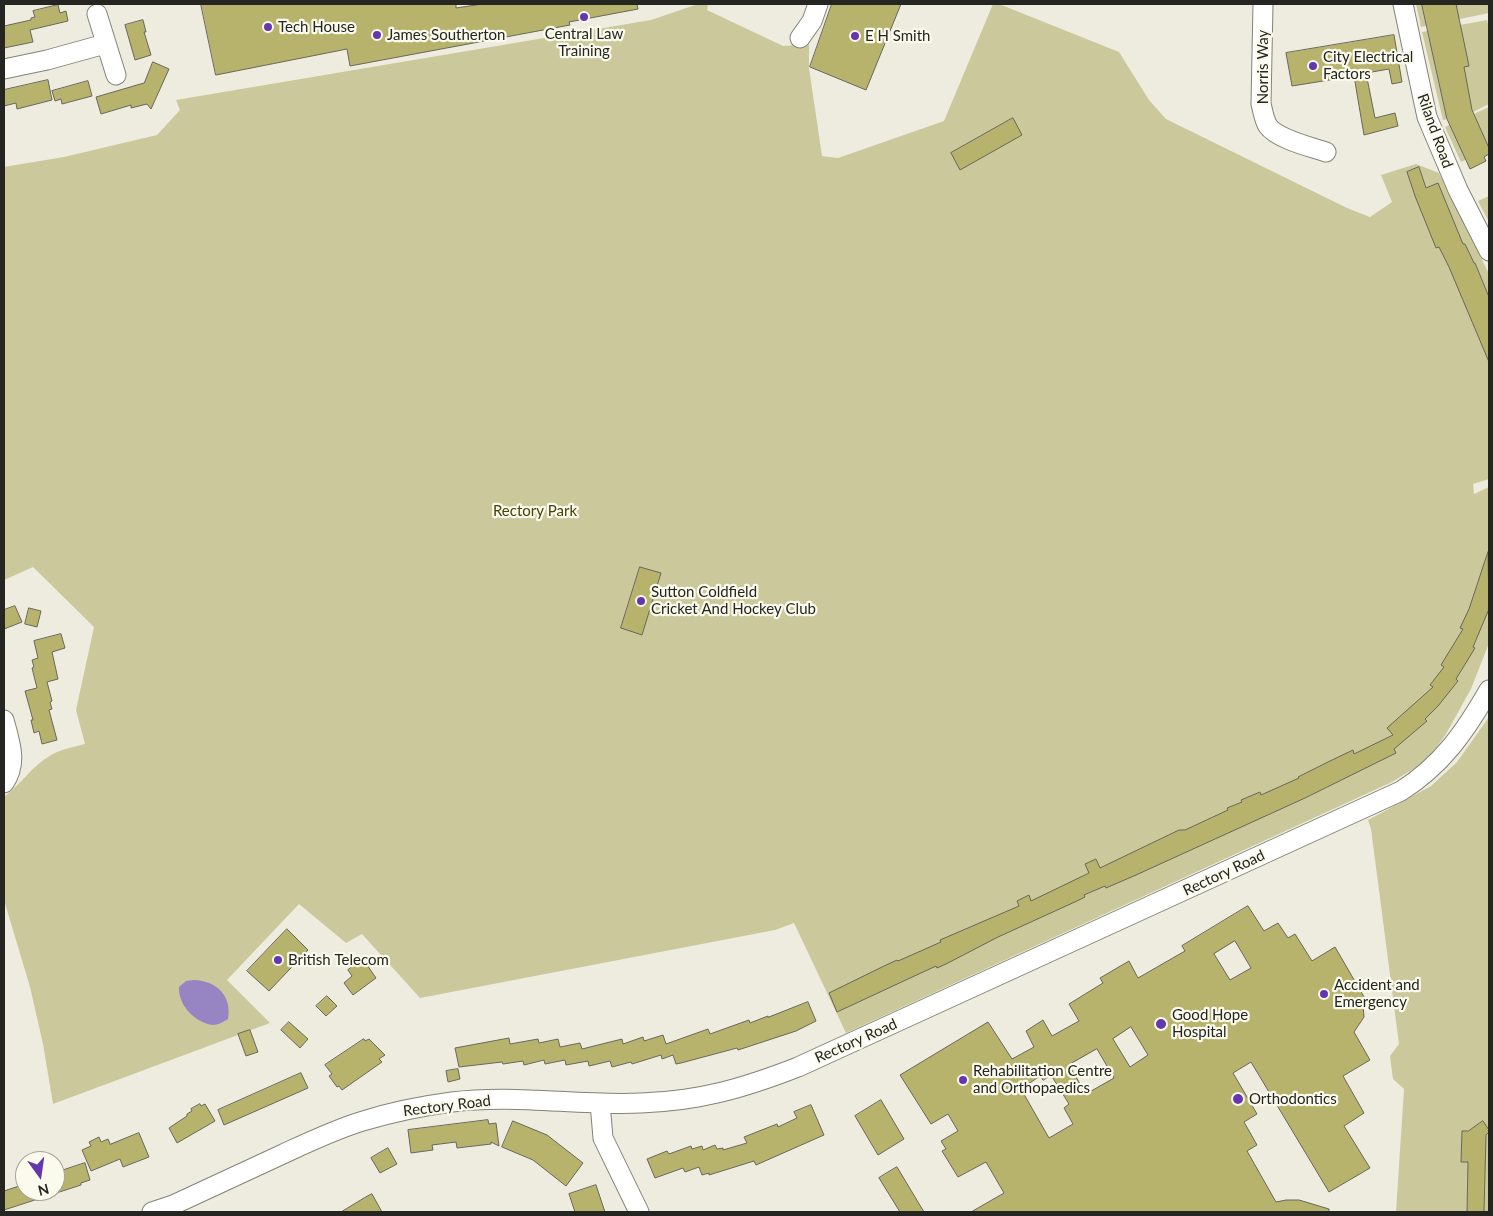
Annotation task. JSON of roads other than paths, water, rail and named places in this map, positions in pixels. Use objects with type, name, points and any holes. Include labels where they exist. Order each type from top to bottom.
[{"type":"street","points":[[800,38],[812,21],[818,4]]},
{"type":"street","name":"Norris Way","points":[[1263,4],[1261,104],[1265,119],[1269,128],[1276,134],[1326,152]]},
{"type":"street","name":"Riland Road","points":[[1402,4],[1427,117],[1458,190],[1489,251]]},
{"type":"street","points":[[97,14],[116,75]]},
{"type":"street","points":[[4,69],[106,44]]},
{"type":"street","name":"Rectory Road","points":[[152,1212],[173,1205],[354,1124],[408,1109],[454,1102],[504,1100],[640,1103],[693,1099],[725,1092],[783,1073],[1379,802],[1421,779],[1450,750],[1472,719],[1489,690]]},
{"type":"street","points":[[4,720],[12,750],[12,764],[9,776],[4,783]]},
{"type":"street","points":[[600,1103],[603,1138],[639,1212]]},
{"type":"place","name":"Central Law Training","points":[[584,17]]},
{"type":"place","name":"Tech House","points":[[268,27]]},
{"type":"place","name":"James Southerton","points":[[377,35]]},
{"type":"place","name":"E H Smith","points":[[855,36]]},
{"type":"place","name":"City Electrical Factors","points":[[1313,66]]},
{"type":"place","name":"Sutton Coldfield Cricket And Hockey Club","points":[[641,601]]},
{"type":"place","name":"British Telecom","points":[[278,960]]},
{"type":"place","name":"Accident and Emergency","points":[[1324,994]]},
{"type":"place","name":"Good Hope Hospital","points":[[1161,1024]]},
{"type":"place","name":"Rehabilitation Centre and Orthopaedics","points":[[963,1080]]},
{"type":"place","name":"Orthodontics","points":[[1238,1099]]},
{"type":"park label","name":"Rectory Park","points":[[535,511]]}]
